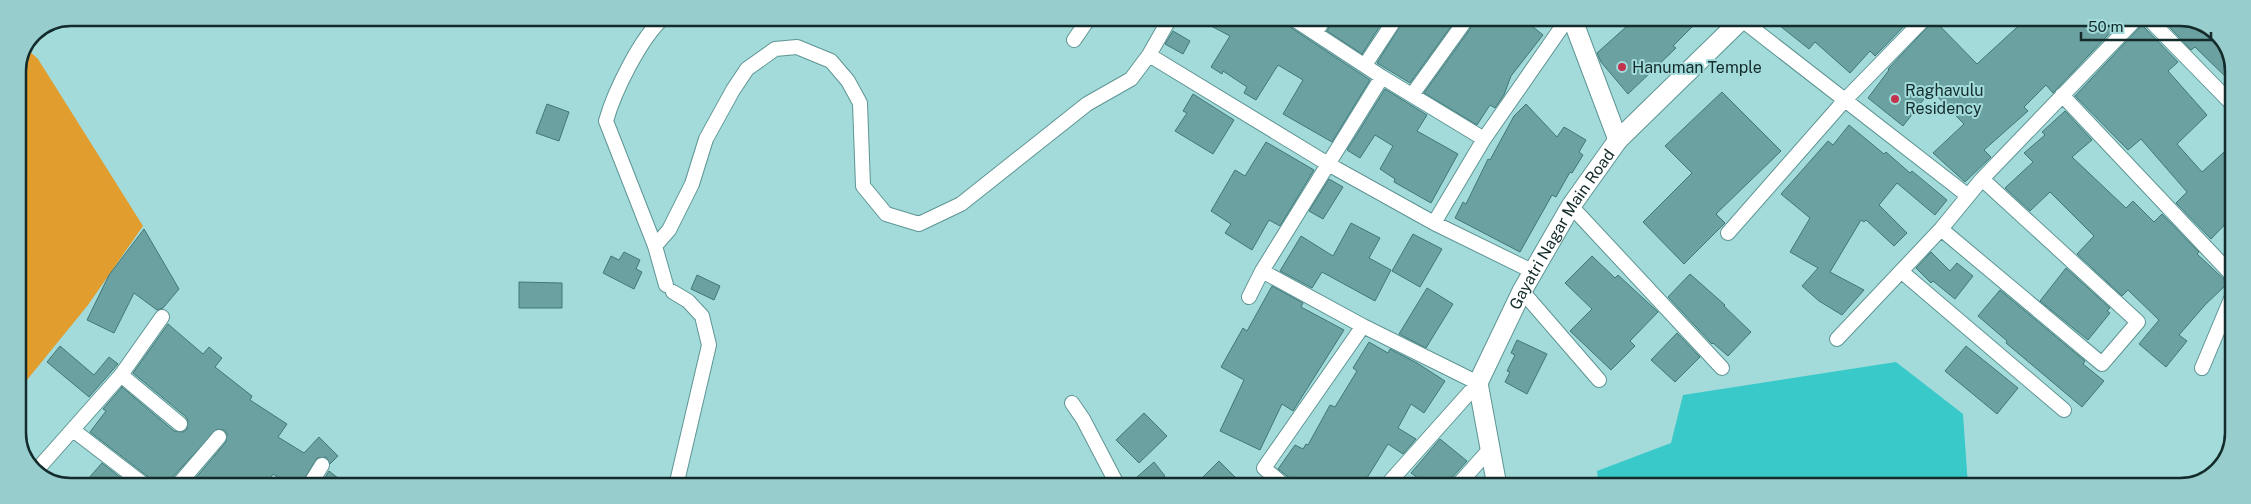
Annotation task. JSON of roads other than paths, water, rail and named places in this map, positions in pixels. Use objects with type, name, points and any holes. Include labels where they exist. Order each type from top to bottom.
[{"type":"street","points":[[657,26],[639,49],[610,105],[606,121],[670,289],[688,301],[702,316],[709,345],[678,478]]},
{"type":"street","points":[[1074,40],[1084,26]]},
{"type":"street","points":[[655,246],[669,230],[692,184],[706,140],[733,90],[747,68],[775,49],[797,47],[823,58],[831,62],[848,81],[860,103],[864,186],[886,214],[919,224],[961,204],[1087,104],[1131,78],[1149,55],[1165,26]]},
{"type":"street","points":[[1305,26],[1382,77],[1484,139]]},
{"type":"street","points":[[1315,32],[1319,26]]},
{"type":"street","points":[[1364,65],[1391,26]]},
{"type":"street","points":[[1412,95],[1462,26]]},
{"type":"street","points":[[1434,223],[1484,139],[1564,26]]},
{"type":"street","points":[[1573,26],[1618,140]]},
{"type":"street","name":"Gayatri Nagar Main Road","points":[[1478,383],[1522,291],[1571,206],[1618,140],[1735,26]]},
{"type":"street","points":[[1751,26],[1844,101],[1967,195]]},
{"type":"street","points":[[1728,232],[1844,101],[1918,26]]},
{"type":"street","points":[[1838,339],[1941,229],[1967,195],[2129,26]]},
{"type":"street","points":[[2156,26],[2225,97]]},
{"type":"street","points":[[1149,55],[1328,164],[1434,223],[1534,272]]},
{"type":"street","points":[[1249,297],[1262,271],[1382,77]]},
{"type":"street","points":[[2062,95],[2225,268]]},
{"type":"street","points":[[1941,229],[2102,364],[2138,322],[1982,179]]},
{"type":"street","points":[[1571,206],[1722,368]]},
{"type":"street","points":[[1262,271],[1363,326],[1478,383]]},
{"type":"street","points":[[1902,272],[2064,410]]},
{"type":"street","points":[[1522,291],[1599,380]]},
{"type":"street","points":[[2202,368],[2225,313]]},
{"type":"street","points":[[41,465],[121,375],[162,317]]},
{"type":"street","points":[[1276,478],[1264,468],[1363,326]]},
{"type":"street","points":[[121,375],[180,424]]},
{"type":"street","points":[[1478,383],[1496,478]]},
{"type":"street","points":[[1393,478],[1478,383]]},
{"type":"street","points":[[1072,403],[1083,419],[1114,478]]},
{"type":"street","points":[[73,430],[136,478]]},
{"type":"street","points":[[184,478],[219,437]]},
{"type":"street","points":[[1464,478],[1490,449]]},
{"type":"street","points":[[314,478],[322,465]]},
{"type":"water","points":[[1896,362],[1963,414],[1967,478],[1598,478],[1597,471],[1671,443],[1683,395]]},
{"type":"place","name":"Hanuman Temple","points":[[1622,67]]},
{"type":"place","name":"Raghavulu Residency","points":[[1895,99]]}]
